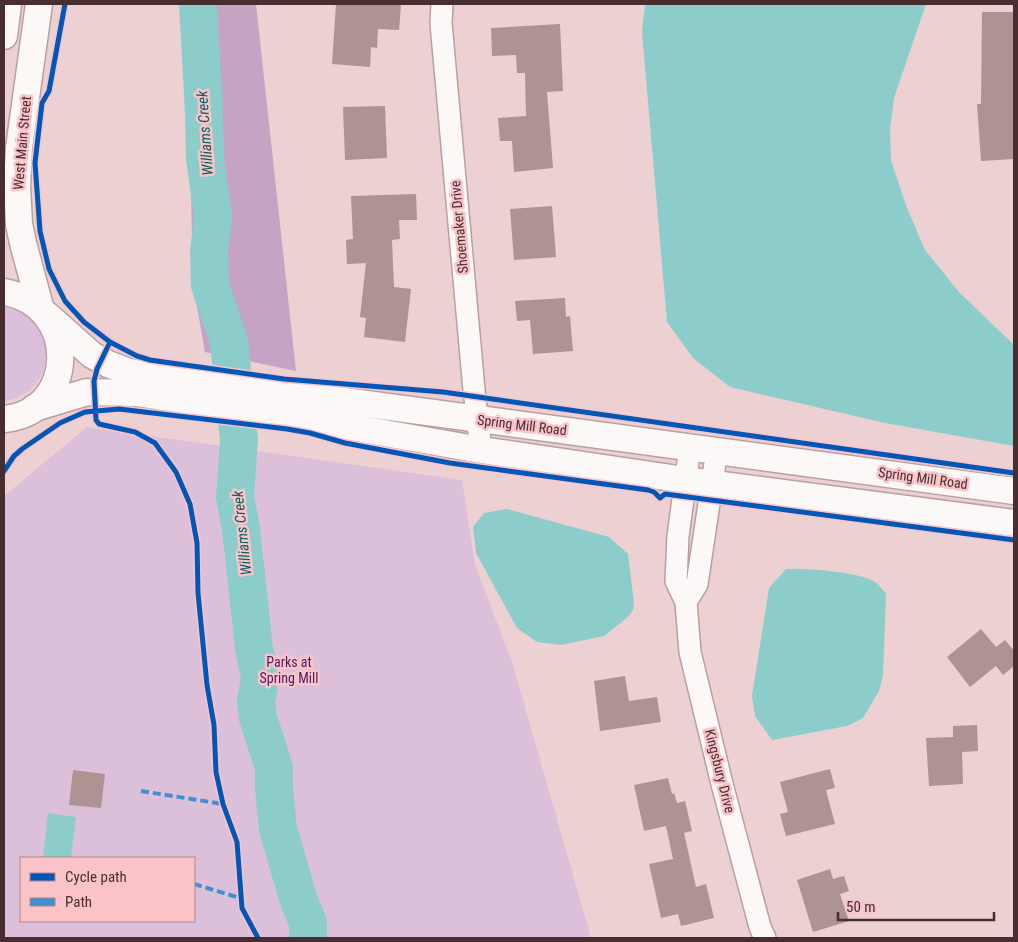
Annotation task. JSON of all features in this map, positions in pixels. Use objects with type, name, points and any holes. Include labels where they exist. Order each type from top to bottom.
[{"type":"street","points":[[4,36],[8,4]]},
{"type":"street","name":"West Main Street","points":[[19,414],[47,396],[56,381],[60,364],[60,347],[56,330],[44,312],[19,224],[17,186],[19,148],[39,4]]},
{"type":"street","name":"Shoemaker Drive","points":[[442,4],[441,23],[481,450]]},
{"type":"street","name":"Spring Mill Road","points":[[4,292],[24,298],[44,312],[92,355],[108,364],[196,392],[282,404],[477,419],[1014,491]]},
{"type":"street","name":"Spring Mill Road","points":[[19,414],[72,395],[94,391],[136,393],[196,392]]},
{"type":"street","name":"Spring Mill Road","points":[[282,404],[481,450],[712,484],[1014,523]]},
{"type":"street","points":[[4,438],[19,414]]},
{"type":"street","name":"Kingsbury Drive","points":[[690,447],[678,536],[676,581],[686,602],[690,652],[722,784],[744,860],[760,927],[766,938]]},
{"type":"street","points":[[686,602],[697,584],[717,450]]},
{"type":"green space","points":[[4,307],[17,311],[37,327],[43,338],[46,350],[45,363],[41,375],[33,387],[24,394],[6,401],[4,401]]},
{"type":"green space","name":"Parks at Spring Mill","points":[[87,427],[462,480],[475,565],[512,662],[591,938],[4,938],[4,496]]},
{"type":"shaded area","points":[[183,4],[256,4],[296,371],[205,352],[193,284],[188,48]]},
{"type":"water","points":[[645,4],[926,4],[894,98],[890,129],[891,160],[907,208],[925,250],[959,292],[1014,345],[1014,446],[885,423],[730,387],[693,358],[667,322],[642,32]]},
{"type":"water","points":[[507,509],[609,537],[628,554],[634,604],[629,616],[604,636],[561,645],[537,642],[517,628],[476,553],[473,527],[484,513]]},
{"type":"water","points":[[786,569],[845,573],[875,582],[886,593],[883,676],[879,691],[863,718],[847,726],[772,740],[755,716],[752,696],[769,588]]},
{"type":"water","points":[[48,813],[76,817],[71,857],[43,857]]},
{"type":"building","points":[[336,4],[401,5],[399,30],[378,29],[377,48],[371,47],[370,67],[332,64]]},
{"type":"building","points":[[982,12],[1014,12],[1014,159],[981,161],[977,104],[981,104]]},
{"type":"building","points":[[560,24],[563,91],[547,92],[553,168],[514,172],[512,141],[500,141],[498,118],[526,116],[525,73],[517,73],[516,55],[492,56],[491,28]]},
{"type":"building","points":[[385,106],[387,158],[345,160],[343,107]]},
{"type":"building","points":[[416,194],[417,220],[399,220],[400,239],[392,240],[394,287],[411,289],[405,342],[364,337],[366,318],[360,317],[366,263],[347,264],[346,240],[353,239],[351,196]]},
{"type":"building","points":[[552,206],[556,257],[514,260],[510,209]]},
{"type":"building","points":[[565,298],[566,317],[570,316],[573,351],[533,354],[530,320],[517,321],[515,301]]},
{"type":"building","points":[[981,629],[996,647],[1005,640],[1014,651],[1014,666],[1003,675],[996,666],[970,687],[947,657]]},
{"type":"building","points":[[625,676],[629,701],[657,697],[661,722],[600,731],[594,681]]},
{"type":"building","points":[[977,725],[978,751],[962,752],[963,784],[929,786],[926,738],[953,737],[953,726]]},
{"type":"building","points":[[830,769],[835,788],[826,790],[835,824],[786,836],[780,814],[788,812],[780,782]]},
{"type":"building","points":[[73,770],[105,774],[101,808],[69,805]]},
{"type":"building","points":[[668,778],[672,794],[674,793],[677,803],[685,801],[692,831],[684,833],[696,887],[706,884],[714,918],[681,926],[678,914],[661,918],[649,864],[673,859],[666,826],[644,831],[634,785]]},
{"type":"building","points":[[830,869],[833,879],[844,876],[849,891],[840,894],[849,921],[813,932],[797,880]]},
{"type":"waterway","name":"Williams Creek","points":[[198,4],[205,159],[213,216],[209,252],[210,285],[229,342],[239,439],[235,497],[241,529],[254,648],[260,678],[256,702],[258,718],[274,768],[278,829],[298,898],[308,923],[308,938]]},
{"type":"marked path","points":[[141,791],[223,804]]},
{"type":"marked path","points":[[195,884],[240,898]]},
{"type":"cycle path","points":[[65,4],[49,91],[42,103],[35,163],[40,231],[49,269],[65,301],[84,322],[110,342],[137,356],[150,360],[284,379],[443,392],[1014,473]]},
{"type":"cycle path","points":[[110,342],[97,369],[94,381],[96,420],[99,424],[135,432],[155,443],[176,472],[190,504],[197,543],[198,593],[207,685],[214,725],[216,772],[223,804],[237,842],[242,908],[258,938]]},
{"type":"cycle path","points":[[4,471],[14,456],[22,449],[60,423],[85,412],[119,409],[287,429],[310,433],[345,443],[450,463],[648,490],[654,492],[660,498],[665,494],[1014,540]]}]
